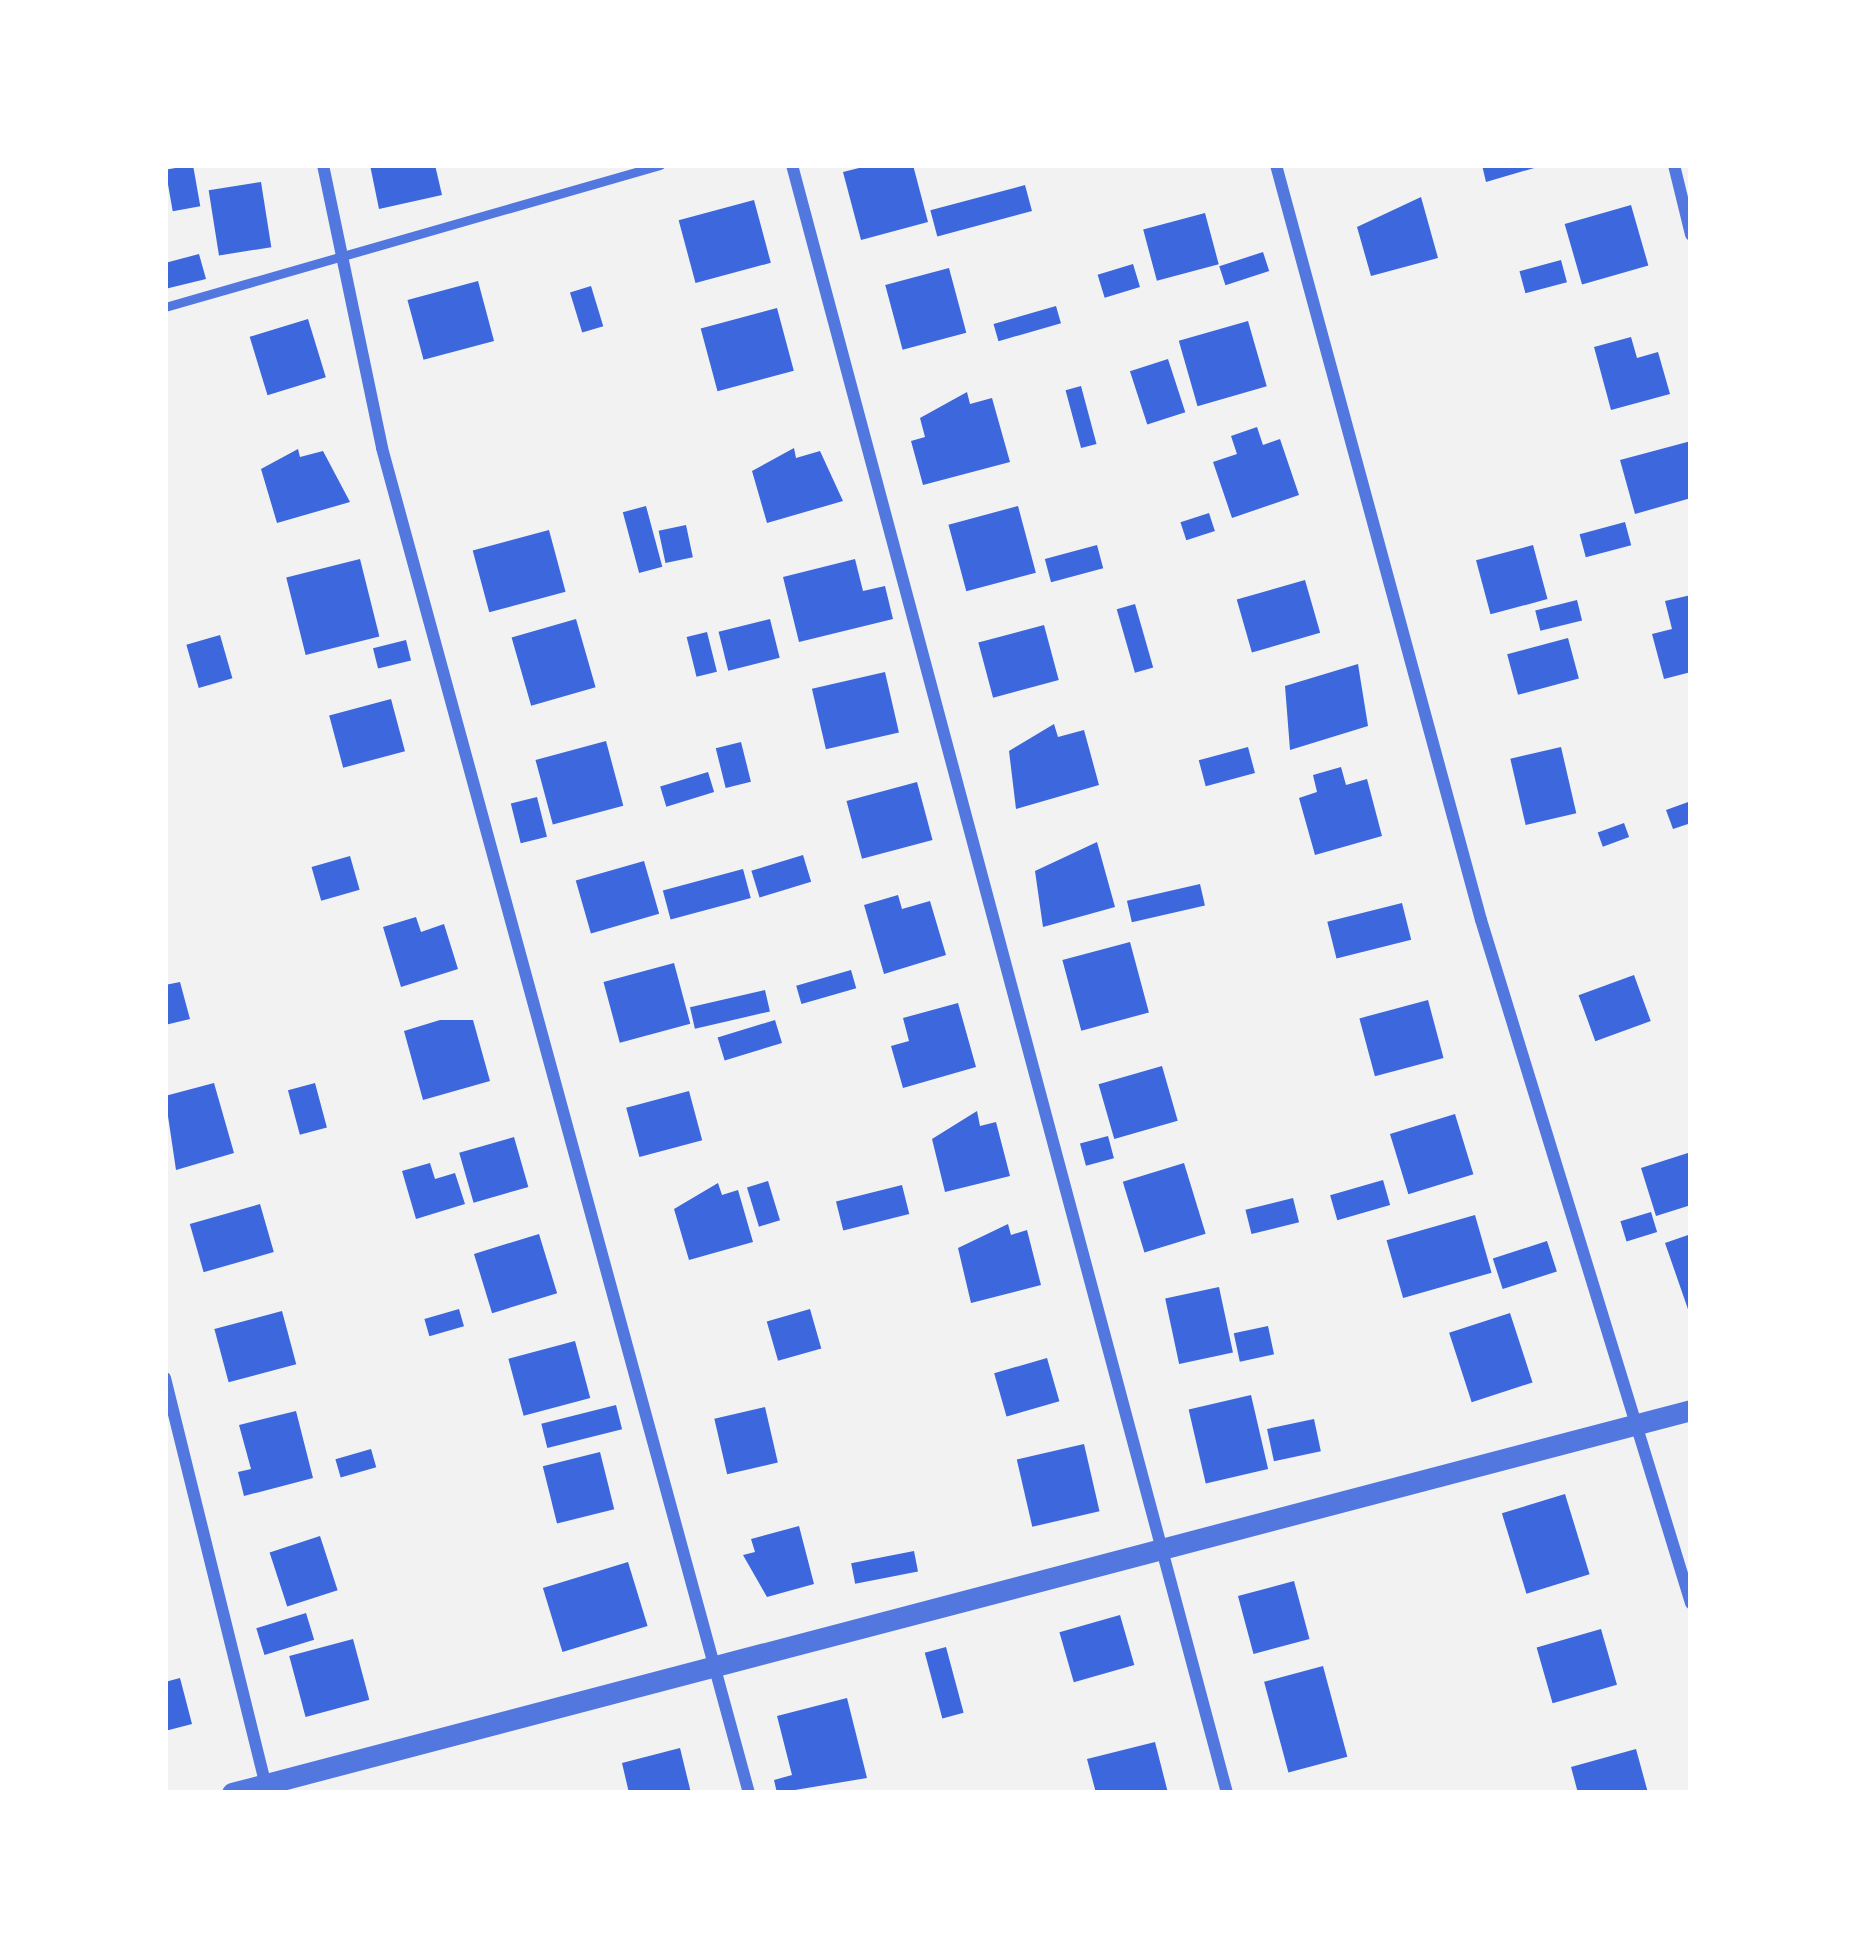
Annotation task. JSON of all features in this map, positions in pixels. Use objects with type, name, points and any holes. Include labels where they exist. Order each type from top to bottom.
[{"type":"street","points":[[323,165],[339,255],[749,1793]]},
{"type":"street","points":[[792,165],[1227,1793]]},
{"type":"street","points":[[1276,165],[1481,920],[1691,1603]]},
{"type":"street","points":[[1675,165],[1691,235]]},
{"type":"street","points":[[165,1378],[267,1789]]},
{"type":"street","points":[[232,1793],[267,1789],[1162,1547],[1691,1410]]},
{"type":"lane","points":[[165,307],[661,165]]},
{"type":"building","points":[[193,165],[200,206],[173,211],[165,170]]},
{"type":"building","points":[[370,165],[435,165],[442,195],[379,209]]},
{"type":"building","points":[[871,165],[913,165],[928,222],[861,240],[843,172]]},
{"type":"building","points":[[1482,165],[1541,165],[1541,166],[1486,182]]},
{"type":"building","points":[[261,182],[271,247],[219,255],[209,190]]},
{"type":"building","points":[[1025,185],[1032,211],[937,236],[930,210]]},
{"type":"building","points":[[1421,197],[1438,258],[1371,276],[1357,227]]},
{"type":"building","points":[[754,200],[771,263],[695,283],[679,220]]},
{"type":"building","points":[[1631,205],[1648,266],[1582,285],[1565,224]]},
{"type":"building","points":[[1205,213],[1219,264],[1157,281],[1143,230]]},
{"type":"building","points":[[1263,252],[1269,271],[1225,285],[1219,266]]},
{"type":"building","points":[[199,254],[206,279],[165,289],[165,263]]},
{"type":"building","points":[[1561,260],[1567,282],[1525,293],[1519,271]]},
{"type":"building","points":[[1133,264],[1140,287],[1105,298],[1098,275]]},
{"type":"building","points":[[949,268],[966,333],[903,350],[885,285]]},
{"type":"building","points":[[478,281],[494,341],[424,360],[407,300]]},
{"type":"building","points":[[591,286],[603,326],[582,333],[570,292]]},
{"type":"building","points":[[1056,306],[1061,323],[998,341],[994,324]]},
{"type":"building","points":[[777,308],[794,371],[718,391],[701,328]]},
{"type":"building","points":[[308,319],[326,377],[268,395],[250,337]]},
{"type":"building","points":[[1248,321],[1267,386],[1198,406],[1179,341]]},
{"type":"building","points":[[1631,337],[1637,358],[1658,352],[1670,394],[1611,410],[1594,347]]},
{"type":"building","points":[[1168,359],[1185,412],[1147,425],[1130,371]]},
{"type":"building","points":[[1081,386],[1097,444],[1081,448],[1066,390]]},
{"type":"building","points":[[967,392],[970,404],[992,398],[1010,462],[923,485],[911,441],[925,437],[920,418]]},
{"type":"building","points":[[1257,427],[1263,445],[1280,439],[1299,495],[1232,518],[1213,462],[1237,454],[1231,436]]},
{"type":"building","points":[[1691,441],[1691,498],[1635,514],[1620,460]]},
{"type":"building","points":[[794,448],[796,458],[820,451],[843,501],[767,523],[752,471]]},
{"type":"building","points":[[298,449],[300,457],[323,451],[350,502],[277,523],[261,469]]},
{"type":"building","points":[[646,506],[662,567],[639,573],[623,512]]},
{"type":"building","points":[[1018,506],[1036,573],[966,591],[948,525]]},
{"type":"building","points":[[1209,513],[1215,531],[1186,540],[1180,522]]},
{"type":"building","points":[[1625,522],[1631,545],[1586,557],[1580,534]]},
{"type":"building","points":[[686,525],[693,557],[665,563],[659,531]]},
{"type":"building","points":[[549,530],[566,592],[489,612],[473,550]]},
{"type":"building","points":[[1097,545],[1103,568],[1051,582],[1045,559]]},
{"type":"building","points":[[1533,545],[1547,599],[1491,614],[1476,560]]},
{"type":"building","points":[[360,559],[379,637],[306,655],[286,577]]},
{"type":"building","points":[[855,559],[863,591],[885,586],[893,619],[799,642],[783,577]]},
{"type":"building","points":[[1305,580],[1320,633],[1252,652],[1237,600]]},
{"type":"building","points":[[1691,595],[1691,672],[1664,679],[1652,634],[1672,629],[1665,601]]},
{"type":"building","points":[[1577,600],[1582,620],[1540,631],[1535,610]]},
{"type":"building","points":[[1135,604],[1153,667],[1135,673],[1117,609]]},
{"type":"building","points":[[576,619],[596,687],[531,706],[512,637]]},
{"type":"building","points":[[770,619],[780,658],[728,671],[719,632]]},
{"type":"building","points":[[1044,625],[1059,680],[993,698],[978,643]]},
{"type":"building","points":[[707,632],[717,672],[697,677],[687,637]]},
{"type":"building","points":[[220,635],[232,678],[199,688],[186,645]]},
{"type":"building","points":[[1568,638],[1579,679],[1518,695],[1507,654]]},
{"type":"building","points":[[406,640],[411,660],[378,669],[373,648]]},
{"type":"building","points":[[1358,664],[1368,726],[1290,750],[1285,686]]},
{"type":"building","points":[[885,672],[899,732],[826,749],[812,689]]},
{"type":"building","points":[[391,699],[405,751],[343,768],[329,716]]},
{"type":"building","points":[[1054,724],[1058,737],[1084,730],[1099,785],[1016,809],[1009,751]]},
{"type":"building","points":[[606,741],[623,806],[553,825],[535,760]]},
{"type":"building","points":[[741,742],[751,782],[726,788],[716,748]]},
{"type":"building","points":[[1248,747],[1255,773],[1206,786],[1199,760]]},
{"type":"building","points":[[1561,747],[1576,813],[1526,825],[1510,759]]},
{"type":"building","points":[[1341,767],[1346,785],[1367,779],[1382,836],[1315,855],[1299,798],[1317,792],[1313,775]]},
{"type":"building","points":[[708,772],[714,792],[666,807],[660,787]]},
{"type":"building","points":[[917,782],[933,840],[862,859],[846,801]]},
{"type":"building","points":[[537,797],[547,837],[521,843],[511,804]]},
{"type":"building","points":[[1691,801],[1691,823],[1673,829],[1666,810]]},
{"type":"building","points":[[1624,823],[1629,837],[1603,847],[1598,833]]},
{"type":"building","points":[[1097,842],[1115,907],[1043,927],[1035,871]]},
{"type":"building","points":[[803,855],[811,882],[760,898],[751,871]]},
{"type":"building","points":[[350,856],[360,890],[321,901],[312,867]]},
{"type":"building","points":[[644,861],[659,914],[591,933],[576,881]]},
{"type":"building","points":[[743,869],[751,898],[671,919],[663,890]]},
{"type":"building","points":[[1200,884],[1205,905],[1132,922],[1127,901]]},
{"type":"building","points":[[898,895],[902,909],[930,901],[946,955],[884,974],[864,905]]},
{"type":"building","points":[[1402,903],[1411,940],[1336,958],[1327,922]]},
{"type":"building","points":[[416,917],[421,932],[444,924],[458,969],[401,987],[383,927]]},
{"type":"building","points":[[1130,942],[1149,1013],[1081,1031],[1062,960]]},
{"type":"building","points":[[674,963],[690,1024],[620,1043],[603,982]]},
{"type":"building","points":[[851,970],[856,988],[801,1004],[796,986]]},
{"type":"building","points":[[1634,975],[1651,1021],[1595,1041],[1579,995]]},
{"type":"building","points":[[180,982],[190,1019],[165,1025],[165,985]]},
{"type":"building","points":[[765,990],[770,1011],[695,1029],[690,1007]]},
{"type":"building","points":[[1428,1000],[1444,1058],[1375,1076],[1359,1018]]},
{"type":"building","points":[[958,1003],[976,1067],[903,1088],[891,1046],[909,1041],[903,1018]]},
{"type":"building","points":[[440,1020],[473,1020],[490,1081],[423,1100],[404,1031]]},
{"type":"building","points":[[775,1020],[782,1043],[725,1060],[718,1038]]},
{"type":"building","points":[[1162,1066],[1178,1121],[1114,1139],[1099,1084]]},
{"type":"building","points":[[214,1083],[234,1153],[176,1170],[165,1096]]},
{"type":"building","points":[[315,1083],[327,1127],[300,1135],[288,1090]]},
{"type":"building","points":[[689,1091],[702,1140],[639,1157],[626,1108]]},
{"type":"building","points":[[977,1111],[980,1126],[996,1122],[1010,1176],[945,1192],[932,1139]]},
{"type":"building","points":[[1455,1114],[1473,1174],[1408,1194],[1390,1134]]},
{"type":"building","points":[[1108,1136],[1114,1158],[1086,1166],[1080,1144]]},
{"type":"building","points":[[514,1137],[528,1187],[474,1203],[459,1153]]},
{"type":"building","points":[[1691,1152],[1691,1205],[1656,1216],[1641,1168]]},
{"type":"building","points":[[430,1163],[435,1179],[455,1173],[465,1204],[416,1219],[402,1171]]},
{"type":"building","points":[[1184,1163],[1206,1234],[1144,1252],[1123,1182]]},
{"type":"building","points":[[1383,1180],[1390,1205],[1337,1220],[1330,1195]]},
{"type":"building","points":[[768,1181],[780,1220],[759,1227],[747,1187]]},
{"type":"building","points":[[718,1183],[722,1195],[738,1190],[753,1242],[689,1260],[674,1209]]},
{"type":"building","points":[[902,1185],[909,1214],[843,1231],[836,1201]]},
{"type":"building","points":[[1293,1198],[1299,1222],[1252,1234],[1245,1210]]},
{"type":"building","points":[[260,1204],[274,1252],[204,1272],[190,1224]]},
{"type":"building","points":[[1651,1212],[1657,1232],[1627,1241],[1620,1221]]},
{"type":"building","points":[[1475,1215],[1492,1273],[1403,1298],[1387,1240]]},
{"type":"building","points":[[1008,1224],[1011,1235],[1027,1230],[1041,1285],[971,1303],[958,1248]]},
{"type":"building","points":[[539,1234],[557,1293],[492,1313],[474,1254]]},
{"type":"building","points":[[1691,1234],[1691,1315],[1690,1315],[1665,1243]]},
{"type":"building","points":[[1547,1241],[1557,1271],[1503,1289],[1493,1259]]},
{"type":"building","points":[[1219,1287],[1233,1353],[1179,1364],[1165,1298]]},
{"type":"building","points":[[459,1309],[464,1326],[429,1336],[424,1319]]},
{"type":"building","points":[[810,1309],[821,1348],[778,1361],[767,1321]]},
{"type":"building","points":[[282,1311],[296,1364],[229,1382],[214,1329]]},
{"type":"building","points":[[1510,1313],[1533,1382],[1472,1402],[1449,1333]]},
{"type":"building","points":[[1268,1326],[1274,1354],[1240,1362],[1234,1333]]},
{"type":"building","points":[[575,1341],[590,1398],[524,1416],[508,1359]]},
{"type":"building","points":[[1047,1358],[1059,1401],[1007,1416],[994,1373]]},
{"type":"building","points":[[1251,1395],[1268,1469],[1206,1483],[1189,1409]]},
{"type":"building","points":[[616,1405],[622,1429],[547,1448],[541,1424]]},
{"type":"building","points":[[765,1407],[778,1463],[727,1474],[714,1419]]},
{"type":"building","points":[[296,1411],[313,1478],[244,1496],[238,1472],[251,1469],[239,1425]]},
{"type":"building","points":[[1314,1419],[1321,1451],[1274,1461],[1267,1429]]},
{"type":"building","points":[[1084,1444],[1100,1511],[1032,1527],[1017,1460]]},
{"type":"building","points":[[371,1449],[376,1467],[341,1477],[335,1459]]},
{"type":"building","points":[[600,1452],[614,1509],[557,1524],[543,1466]]},
{"type":"building","points":[[1565,1494],[1590,1574],[1526,1594],[1502,1513]]},
{"type":"building","points":[[799,1526],[814,1584],[767,1597],[743,1555],[755,1552],[751,1539]]},
{"type":"building","points":[[320,1536],[338,1590],[287,1607],[270,1552]]},
{"type":"building","points":[[914,1551],[918,1572],[855,1584],[851,1563]]},
{"type":"building","points":[[628,1562],[648,1626],[562,1652],[543,1588]]},
{"type":"building","points":[[1294,1581],[1310,1639],[1254,1654],[1238,1596]]},
{"type":"building","points":[[306,1613],[314,1640],[264,1655],[256,1628]]},
{"type":"building","points":[[1120,1615],[1134,1665],[1074,1682],[1059,1632]]},
{"type":"building","points":[[1601,1629],[1617,1685],[1553,1703],[1537,1647]]},
{"type":"building","points":[[353,1639],[369,1700],[306,1717],[289,1656]]},
{"type":"building","points":[[946,1647],[964,1713],[942,1718],[925,1653]]},
{"type":"building","points":[[1323,1666],[1347,1757],[1288,1773],[1264,1682]]},
{"type":"building","points":[[180,1678],[192,1724],[165,1731],[165,1682]]},
{"type":"building","points":[[847,1698],[867,1778],[777,1793],[774,1780],[792,1775],[777,1716]]},
{"type":"building","points":[[1155,1742],[1168,1793],[1096,1793],[1087,1759]]},
{"type":"building","points":[[680,1748],[691,1793],[629,1793],[622,1763]]},
{"type":"building","points":[[1636,1749],[1648,1793],[1578,1793],[1571,1767]]}]
